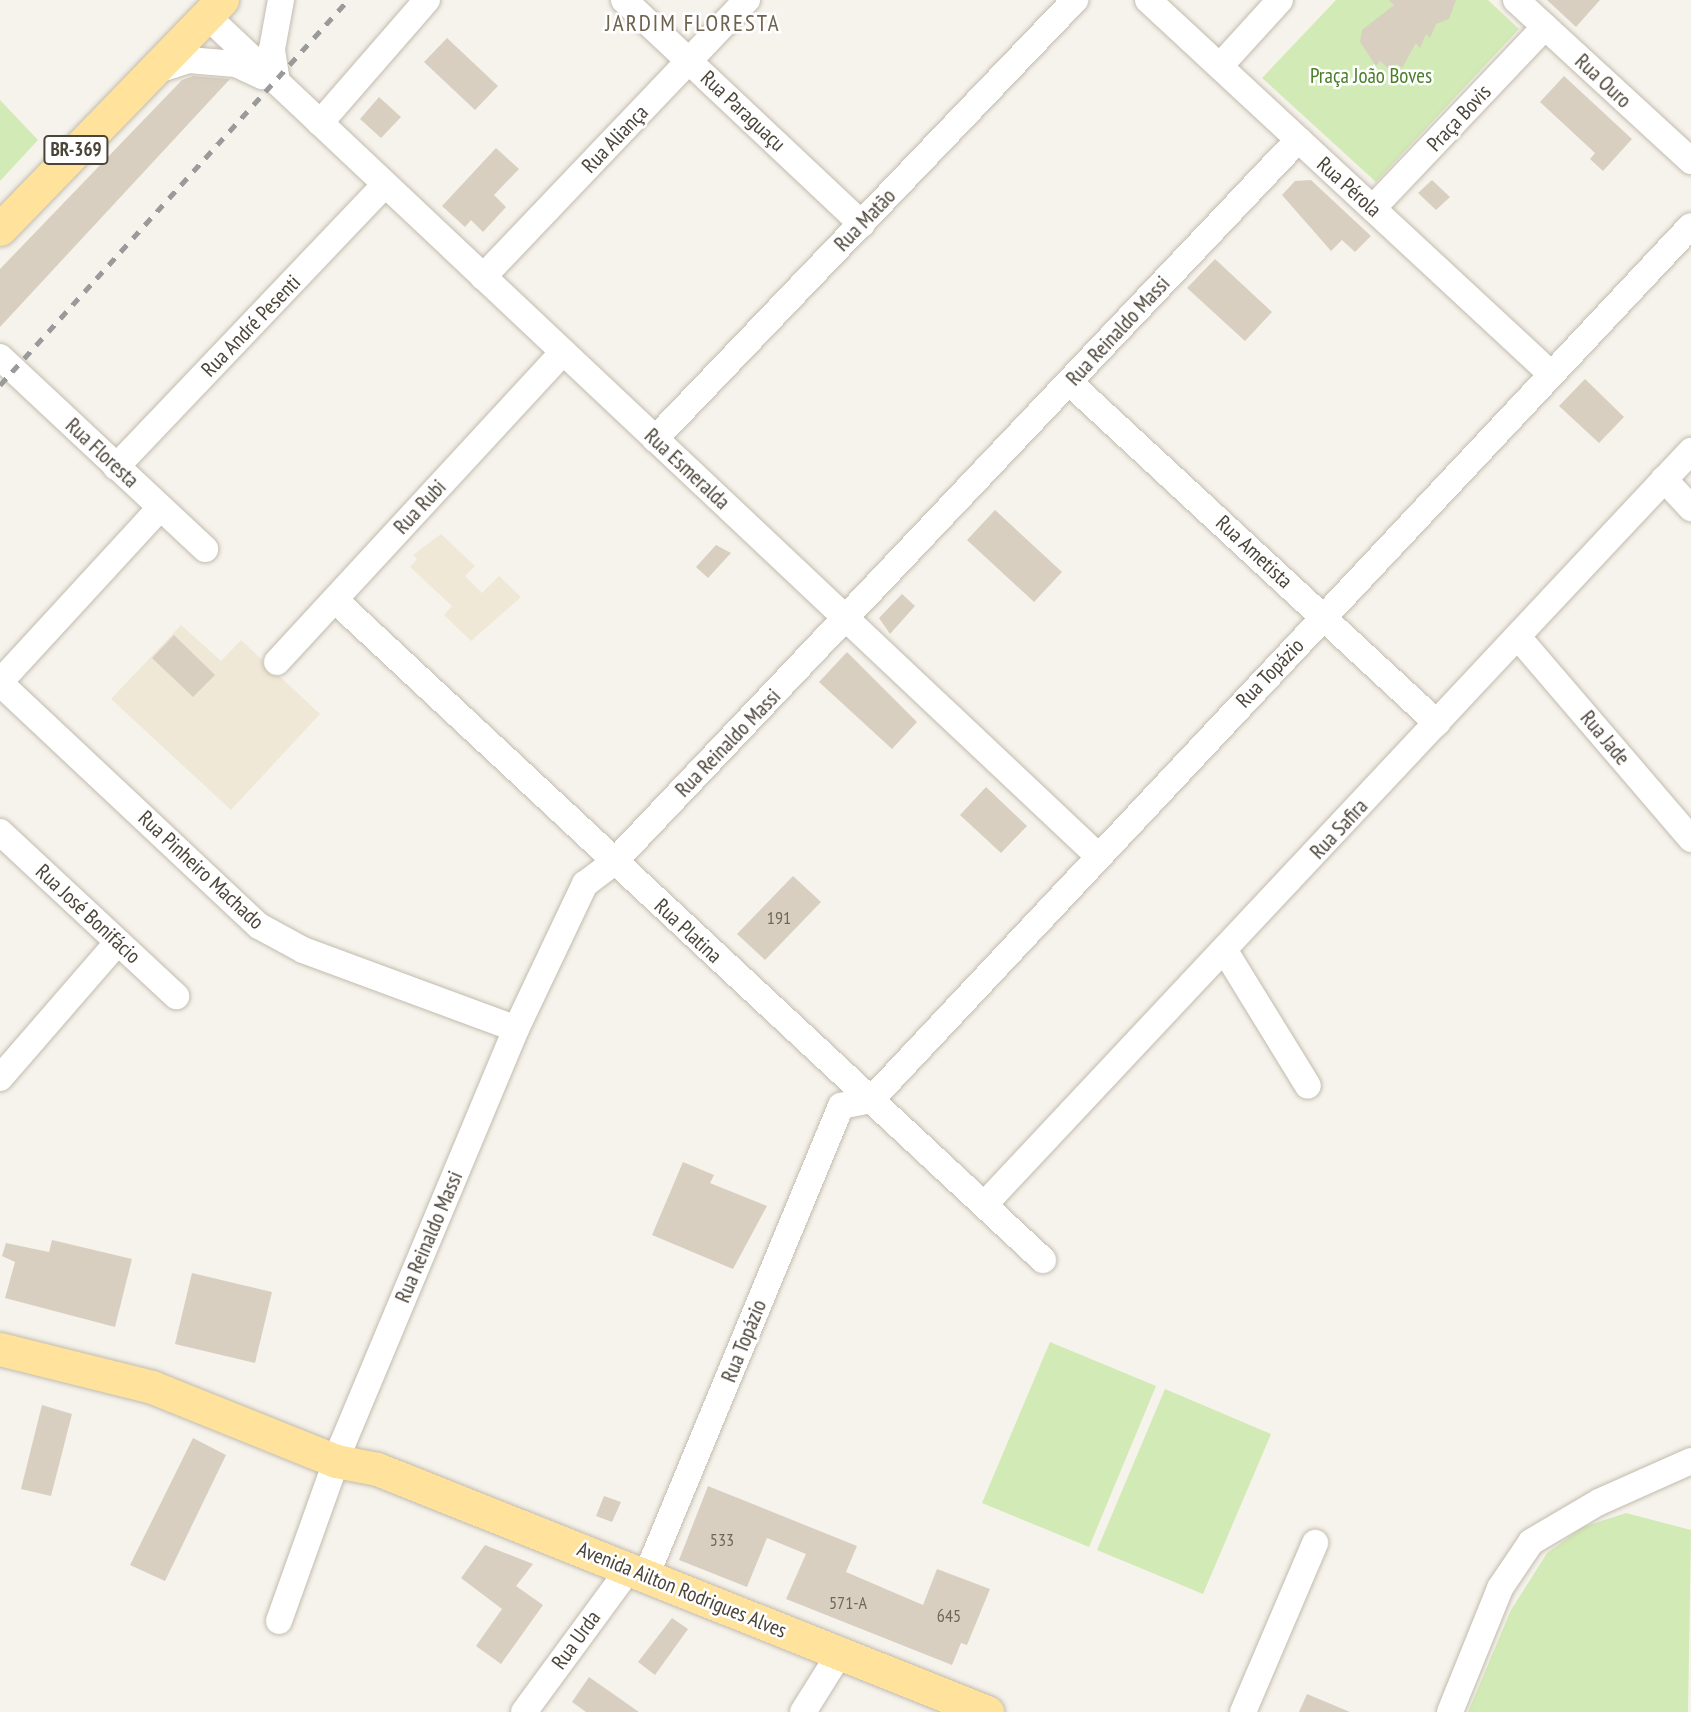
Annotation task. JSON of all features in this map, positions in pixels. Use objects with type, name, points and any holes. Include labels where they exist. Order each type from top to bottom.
[{"type":"main road","name":"BR-369","points":[[0,229],[214,8]]},
{"type":"main road","name":"Avenida Ailton Rodrigues Alves","points":[[0,1333],[46,1353]]},
{"type":"main road","name":"Avenida Ailton Rodrigues Alves","points":[[0,1349],[46,1353],[159,1372],[377,1469],[987,1712]]},
{"type":"street","points":[[277,82],[272,49],[281,0]]},
{"type":"street","points":[[320,123],[427,0]]},
{"type":"street","name":"Rua Paraguaçu","points":[[624,0],[862,224]]},
{"type":"street","name":"Rua Aliança","points":[[483,277],[747,0]]},
{"type":"street","name":"Rua Matão","points":[[654,439],[1074,0]]},
{"type":"street","name":"Rua Pérola","points":[[1147,0],[1550,373]]},
{"type":"street","points":[[1220,66],[1280,0]]},
{"type":"street","name":"Rua Ouro","points":[[1516,0],[1691,162]]},
{"type":"street","name":"Rua Esmeralda","points":[[214,8],[277,82],[1097,855]]},
{"type":"street","name":"Praça Bovis","points":[[1373,208],[1545,27]]},
{"type":"street","name":"Rua Esmeralda","points":[[152,72],[188,60],[236,64],[277,82]]},
{"type":"street","name":"Rua Reinaldo Massi","points":[[279,1621],[339,1453],[516,1029],[584,884],[614,862],[1298,140]]},
{"type":"street","name":"Rua André Pesenti","points":[[116,467],[385,185]]},
{"type":"street","name":"Rua Topázio","points":[[871,1100],[1097,855],[1691,226]]},
{"type":"street","name":"Rua Rubi","points":[[276,662],[563,352]]},
{"type":"street","name":"Rua Floresta","points":[[0,357],[205,549]]},
{"type":"street","name":"Rua Ametista","points":[[1069,382],[1437,723]]},
{"type":"street","name":"Rua Safira","points":[[984,1205],[1226,951],[1691,451]]},
{"type":"street","points":[[1664,480],[1691,509]]},
{"type":"street","points":[[0,682],[160,508]]},
{"type":"street","name":"Rua Platina","points":[[335,600],[614,862],[846,1094]]},
{"type":"street","name":"Rua Jade","points":[[1518,637],[1691,839]]},
{"type":"street","name":"Rua Pinheiro Machado","points":[[0,682],[258,926],[303,950],[516,1029]]},
{"type":"street","name":"Rua José Bonifácio","points":[[0,832],[176,996]]},
{"type":"street","points":[[0,1078],[118,942]]},
{"type":"street","points":[[1226,951],[1308,1086]]},
{"type":"street","points":[[846,1094],[871,1100],[1043,1260]]},
{"type":"street","name":"Rua Topázio","points":[[638,1572],[846,1094]]},
{"type":"street","points":[[1450,1712],[1500,1588],[1531,1542],[1599,1502],[1691,1461]]},
{"type":"street","points":[[1243,1712],[1315,1543]]},
{"type":"street","name":"Rua Urda","points":[[524,1712],[638,1572]]},
{"type":"street","points":[[803,1712],[841,1653]]},
{"type":"shaded area","points":[[441,534],[475,566],[465,576],[482,593],[499,576],[521,597],[471,641],[444,615],[452,606],[410,567],[417,559],[413,555]]},
{"type":"shaded area","points":[[181,625],[221,661],[241,640],[320,714],[231,810],[111,699]]},
{"type":"green space","name":"Praça João Boves","points":[[1336,0],[1488,0],[1519,29],[1376,182],[1262,78]]},
{"type":"green space","points":[[0,100],[38,140],[0,181]]},
{"type":"green space","points":[[1050,1342],[1156,1386],[1089,1547],[982,1503]]},
{"type":"green space","points":[[1165,1389],[1271,1434],[1203,1594],[1097,1550]]},
{"type":"green space","points":[[1626,1513],[1691,1530],[1688,1712],[1468,1712],[1511,1610],[1547,1553],[1583,1527]]},
{"type":"building","points":[[1389,0],[1456,0],[1449,19],[1436,24],[1430,38],[1426,34],[1420,48],[1416,43],[1402,68],[1397,64],[1390,70],[1380,61],[1376,66],[1360,42],[1362,30],[1394,5]]},
{"type":"building","points":[[1547,0],[1600,0],[1576,27]]},
{"type":"building","points":[[447,38],[498,86],[475,110],[424,62]]},
{"type":"building","points":[[193,76],[230,79],[0,327],[0,269],[182,80]]},
{"type":"building","points":[[1564,76],[1632,139],[1603,171],[1590,159],[1595,153],[1540,102]]},
{"type":"building","points":[[379,97],[401,117],[381,138],[360,119]]},
{"type":"building","points":[[496,148],[519,169],[494,195],[506,207],[483,232],[471,220],[465,227],[442,206]]},
{"type":"building","points":[[1311,180],[1371,236],[1355,252],[1342,240],[1331,251],[1282,195],[1295,181]]},
{"type":"building","points":[[1432,180],[1450,197],[1436,210],[1418,193]]},
{"type":"building","points":[[1215,259],[1272,312],[1245,341],[1187,288]]},
{"type":"building","points":[[1585,379],[1624,417],[1599,443],[1559,406]]},
{"type":"building","points":[[995,510],[1062,572],[1034,602],[967,540]]},
{"type":"building","points":[[716,545],[731,553],[708,578],[696,567]]},
{"type":"building","points":[[902,594],[915,606],[890,634],[879,618]]},
{"type":"building","points":[[174,635],[215,675],[193,697],[152,658]]},
{"type":"building","points":[[847,652],[917,722],[892,749],[819,682]]},
{"type":"building","points":[[986,787],[1027,826],[1001,853],[960,815]]},
{"type":"building","points":[[793,876],[821,902],[765,960],[737,934]]},
{"type":"building","points":[[683,1162],[714,1175],[710,1183],[767,1206],[733,1269],[652,1235]]},
{"type":"building","points":[[52,1240],[132,1259],[115,1327],[5,1298],[15,1262],[2,1256],[6,1243],[49,1252]]},
{"type":"building","points":[[192,1273],[272,1292],[255,1363],[175,1344]]},
{"type":"building","points":[[42,1405],[72,1414],[51,1496],[21,1489]]},
{"type":"building","points":[[193,1438],[226,1455],[165,1581],[130,1565]]},
{"type":"building","points":[[708,1486],[857,1546],[846,1572],[923,1605],[937,1569],[990,1589],[967,1645],[961,1643],[952,1665],[786,1599],[806,1554],[767,1538],[747,1587],[679,1560]]},
{"type":"building","points":[[604,1496],[621,1502],[612,1522],[596,1516]]},
{"type":"building","points":[[485,1545],[533,1564],[516,1586],[543,1605],[501,1664],[476,1646],[502,1609],[461,1578]]},
{"type":"building","points":[[672,1618],[688,1629],[655,1675],[638,1662]]},
{"type":"building","points":[[589,1677],[639,1712],[586,1712],[572,1702]]},
{"type":"building","points":[[1307,1694],[1350,1712],[1299,1712]]},
{"type":"railway","points":[[0,385],[348,0]]},
{"type":"district","name":"JARDIM FLORESTA","points":[[693,23]]}]
